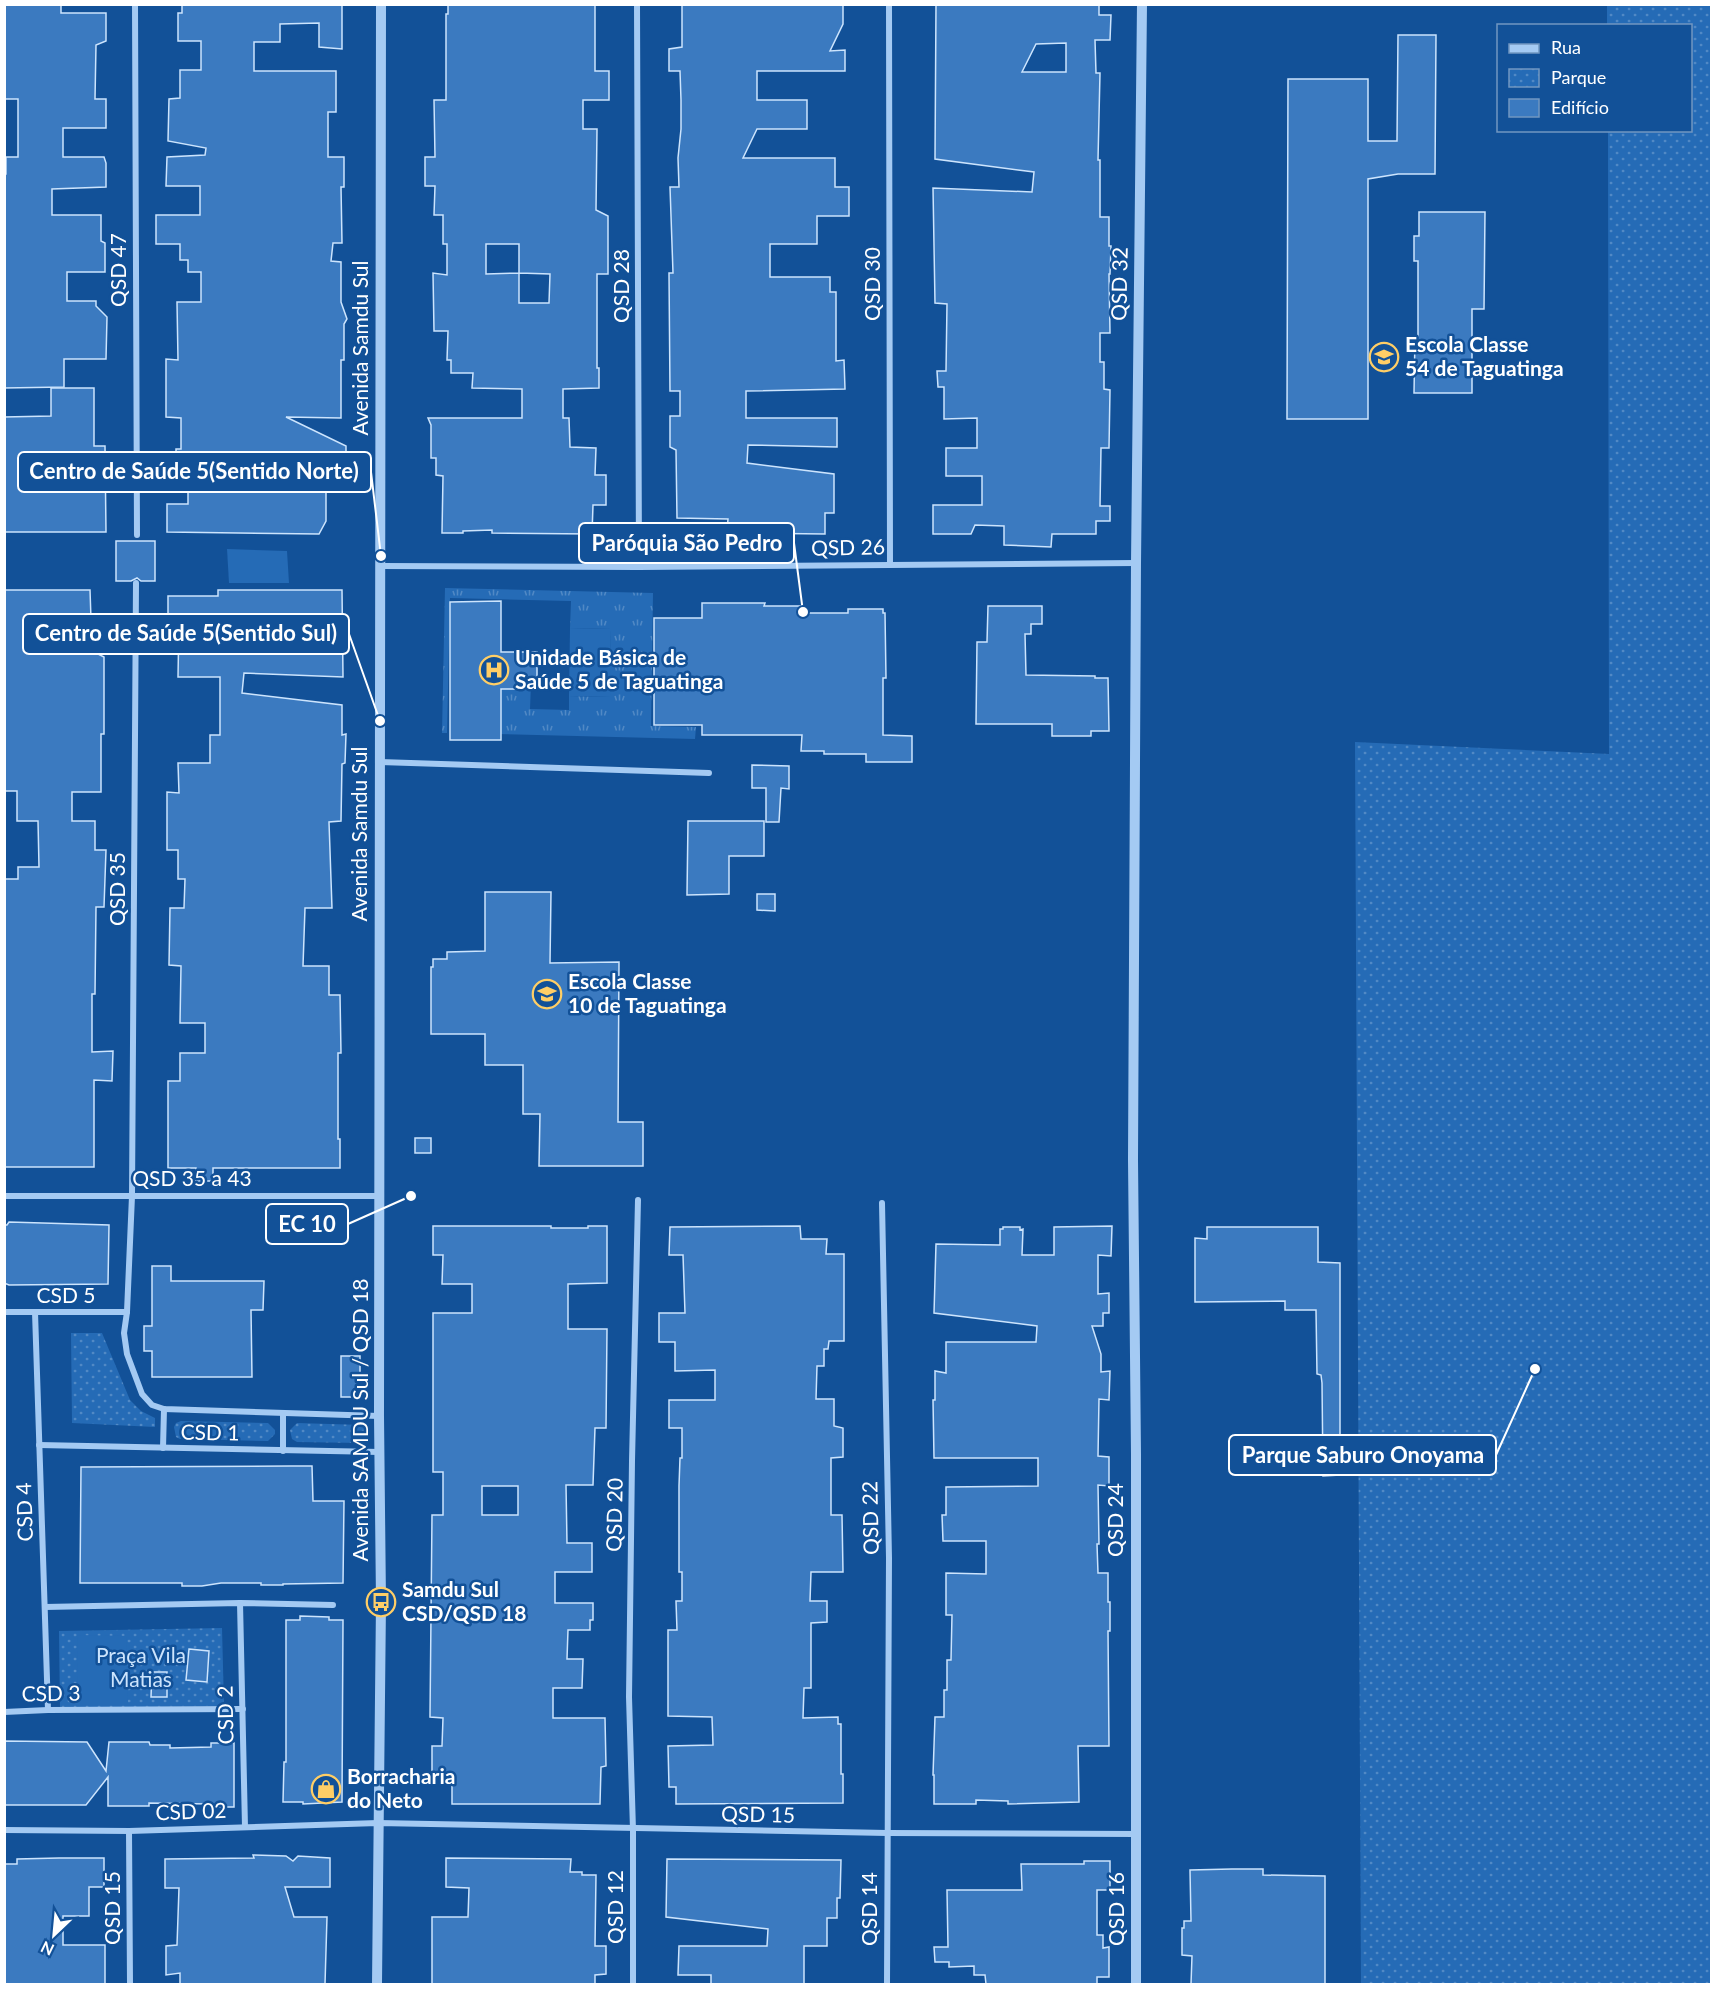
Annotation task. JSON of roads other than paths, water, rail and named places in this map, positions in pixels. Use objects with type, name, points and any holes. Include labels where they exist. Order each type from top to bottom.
[{"type":"street","name":"QSD 47","points":[[135,4],[136,535]]},
{"type":"street","name":"Avenida Samdu Sul","points":[[380,1196],[381,4]]},
{"type":"street","name":"QSD 28","points":[[637,4],[639,567]]},
{"type":"street","name":"QSD 30","points":[[889,4],[890,564]]},
{"type":"street","name":"QSD 32","points":[[1135,1207],[1133,1136],[1136,563],[1142,4]]},
{"type":"street","name":"QSD 26","points":[[381,566],[639,567],[1136,563]]},
{"type":"street","name":"QSD 35","points":[[136,583],[132,1196],[124,1334],[127,1354],[142,1394],[152,1405],[164,1409]]},
{"type":"street","points":[[380,762],[710,772]]},
{"type":"street","name":"QSD 35 a 43","points":[[4,1196],[380,1196]]},
{"type":"street","name":"Avenida SAMDU Sul / QSD 18","points":[[377,1984],[381,1602],[380,1196]]},
{"type":"street","name":"QSD 20","points":[[633,1830],[629,1697],[638,1200]]},
{"type":"street","name":"QSD 22","points":[[882,1203],[889,1558],[887,1833]]},
{"type":"street","name":"QSD 24","points":[[1135,1207],[1137,1834]]},
{"type":"street","name":"CSD 5","points":[[4,1312],[127,1312]]},
{"type":"street","name":"CSD 4","points":[[35,1312],[48,1710]]},
{"type":"street","points":[[163,1448],[164,1409],[379,1416]]},
{"type":"street","points":[[283,1414],[283,1451]]},
{"type":"street","name":"CSD 1","points":[[39,1445],[380,1452]]},
{"type":"street","points":[[45,1606],[240,1603],[333,1605]]},
{"type":"street","name":"CSD 2","points":[[240,1603],[244,1827]]},
{"type":"street","name":"CSD 3","points":[[4,1712],[243,1709]]},
{"type":"street","name":"QSD 15","points":[[378,1823],[633,1830],[1137,1834]]},
{"type":"street","name":"CSD 02","points":[[4,1830],[129,1831],[378,1823]]},
{"type":"street","name":"QSD 12","points":[[633,1830],[633,1984]]},
{"type":"street","name":"QSD 15","points":[[129,1831],[130,1984]]},
{"type":"street","name":"QSD 14","points":[[887,1833],[887,1984]]},
{"type":"street","name":"QSD 16","points":[[1137,1834],[1137,1984]]},
{"type":"place","name":"Escola Classe 54 de Taguatinga","points":[[1384,357]]},
{"type":"place","name":"Centro de Saúde 5(Sentido Norte)","points":[[381,556]]},
{"type":"place","name":"Paróquia São Pedro","points":[[803,612]]},
{"type":"place","name":"Unidade Básica de Saúde 5 de Taguatinga","points":[[494,670]]},
{"type":"place","name":"Centro de Saúde 5(Sentido Sul)","points":[[380,721]]},
{"type":"place","name":"Escola Classe 10 de Taguatinga","points":[[547,994]]},
{"type":"place","name":"EC 10","points":[[411,1196]]},
{"type":"place","name":"Parque Saburo Onoyama","points":[[1535,1369]]},
{"type":"place","name":"Samdu Sul CSD/QSD 18","points":[[381,1602]]},
{"type":"place","name":"Borracharia do Neto","points":[[326,1789]]},
{"type":"park label","name":"Praça Vila Matias","points":[[141,1668]]}]
